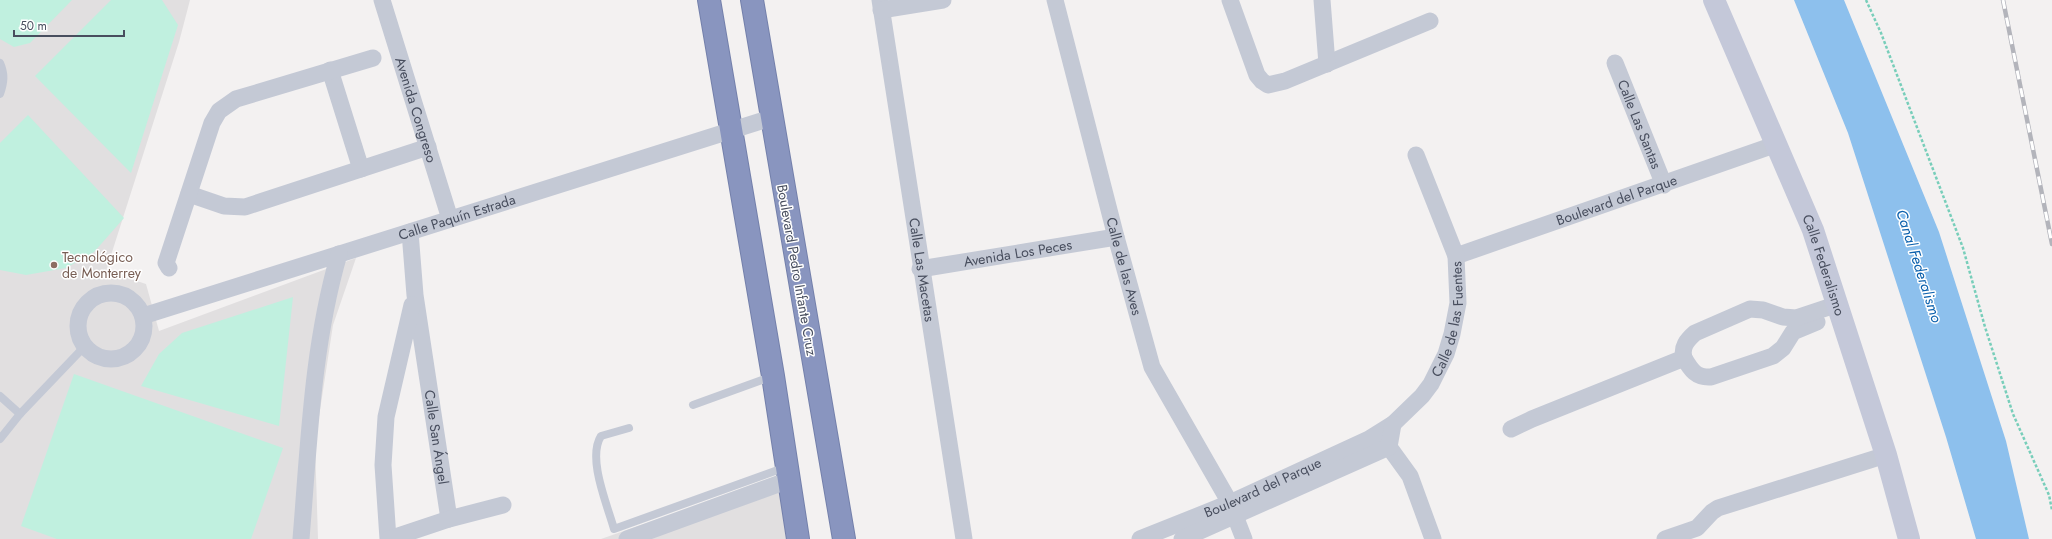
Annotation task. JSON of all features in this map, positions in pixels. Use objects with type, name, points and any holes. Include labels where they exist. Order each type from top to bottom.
[{"type":"highway","points":[[709,0],[773,376],[798,539]]},
{"type":"highway","name":"Boulevard Pedro Infante Cruz","points":[[752,0],[844,539]]},
{"type":"main road","name":"Calle Federalismo","points":[[1714,0],[1813,230],[1840,309],[1886,455],[1909,539]]},
{"type":"street","name":"Avenida Congreso","points":[[382,0],[450,219]]},
{"type":"street","points":[[881,5],[943,0]]},
{"type":"street","name":"Calle de las Aves","points":[[1054,0],[1116,237],[1152,367],[1233,509],[1244,539]]},
{"type":"street","points":[[1230,0],[1253,65],[1262,81],[1268,84],[1276,84],[1430,21]]},
{"type":"street","points":[[1322,0],[1327,64]]},
{"type":"street","name":"Calle Las Macetas","points":[[881,5],[920,269],[964,539]]},
{"type":"street","points":[[169,268],[166,263],[212,123],[219,111],[236,99],[373,58]]},
{"type":"street","name":"Calle Las Santas","points":[[1615,63],[1664,185]]},
{"type":"street","points":[[330,70],[361,169]]},
{"type":"street","name":"Calle Paquín Estrada","points":[[143,316],[771,118]]},
{"type":"street","name":"Boulevard del Parque","points":[[1456,256],[1664,185],[1777,144]]},
{"type":"street","points":[[189,194],[224,206],[245,207],[428,147]]},
{"type":"street","name":"Calle de las Fuentes","points":[[1388,428],[1422,396],[1431,384],[1446,354],[1458,303],[1456,256],[1416,155]]},
{"type":"street","name":"Calle San Ángel","points":[[410,232],[415,295],[448,519],[389,539],[383,465],[386,417],[415,295]]},
{"type":"street","name":"Avenida Los Peces","points":[[920,269],[1116,237]]},
{"type":"street","points":[[301,539],[310,416],[329,289],[339,254]]},
{"type":"street","points":[[115,292],[126,296],[135,302],[143,316],[144,334],[139,344],[131,353],[121,358],[109,359],[98,356],[85,346],[79,330],[79,319],[83,308],[93,298],[103,294],[115,292]]},
{"type":"street","points":[[1750,309],[1763,310],[1796,318],[1840,309],[1797,329],[1793,332],[1784,348],[1773,356],[1711,378],[1705,378],[1696,374],[1684,358],[1684,346],[1688,339],[1695,333],[1750,309]]},
{"type":"street","points":[[1778,314],[1786,332],[1784,348]]},
{"type":"street","points":[[1511,429],[1532,419],[1684,358]]},
{"type":"street","points":[[1388,428],[1389,447],[1410,476],[1433,539]]},
{"type":"street","name":"Boulevard del Parque","points":[[1182,539],[1233,509],[1388,428]]},
{"type":"street","name":"Boulevard del Parque","points":[[1140,539],[1233,509],[1389,447]]},
{"type":"street","points":[[1665,539],[1697,528],[1712,512],[1718,508],[1886,455]]},
{"type":"street","points":[[627,539],[790,481],[788,539]]},
{"type":"street","points":[[448,519],[503,505]]},
{"type":"lane","points":[[0,63],[3,70],[3,84],[0,94]]},
{"type":"lane","points":[[0,439],[20,414],[85,346]]},
{"type":"lane","points":[[693,405],[773,376]]},
{"type":"lane","points":[[0,396],[20,414]]},
{"type":"lane","points":[[629,428],[601,436],[595,451],[596,465],[614,529],[790,481]]},
{"type":"path","points":[[1866,0],[1881,33],[1963,248],[1985,328],[2013,414],[2049,495],[2052,510]]},
{"type":"shaded area","name":"Tecnológico de Monterrey","points":[[0,0],[190,0],[179,42],[106,271],[146,284],[159,331],[356,258],[333,325],[315,443],[318,539],[0,539]]},
{"type":"shaded area","points":[[778,477],[786,539],[601,539]]},
{"type":"green space","points":[[0,0],[72,0],[30,43],[14,47],[0,39]]},
{"type":"green space","points":[[111,0],[162,0],[178,25],[131,173],[35,76]]},
{"type":"green space","points":[[28,115],[124,218],[94,252],[66,268],[26,275],[0,270],[0,143]]},
{"type":"green space","points":[[293,297],[279,426],[141,386],[159,354],[182,333]]},
{"type":"green space","points":[[74,374],[283,448],[251,539],[57,539],[21,526]]},
{"type":"water","name":"Canal Federalismo","points":[[1794,0],[1844,0],[1939,232],[2006,441],[2029,539],[1976,539],[1946,437],[1848,133]]},
{"type":"railway","points":[[2003,0],[2052,244]]},
{"type":"place","name":"Tecnológico de Monterrey","points":[[54,265]]}]
